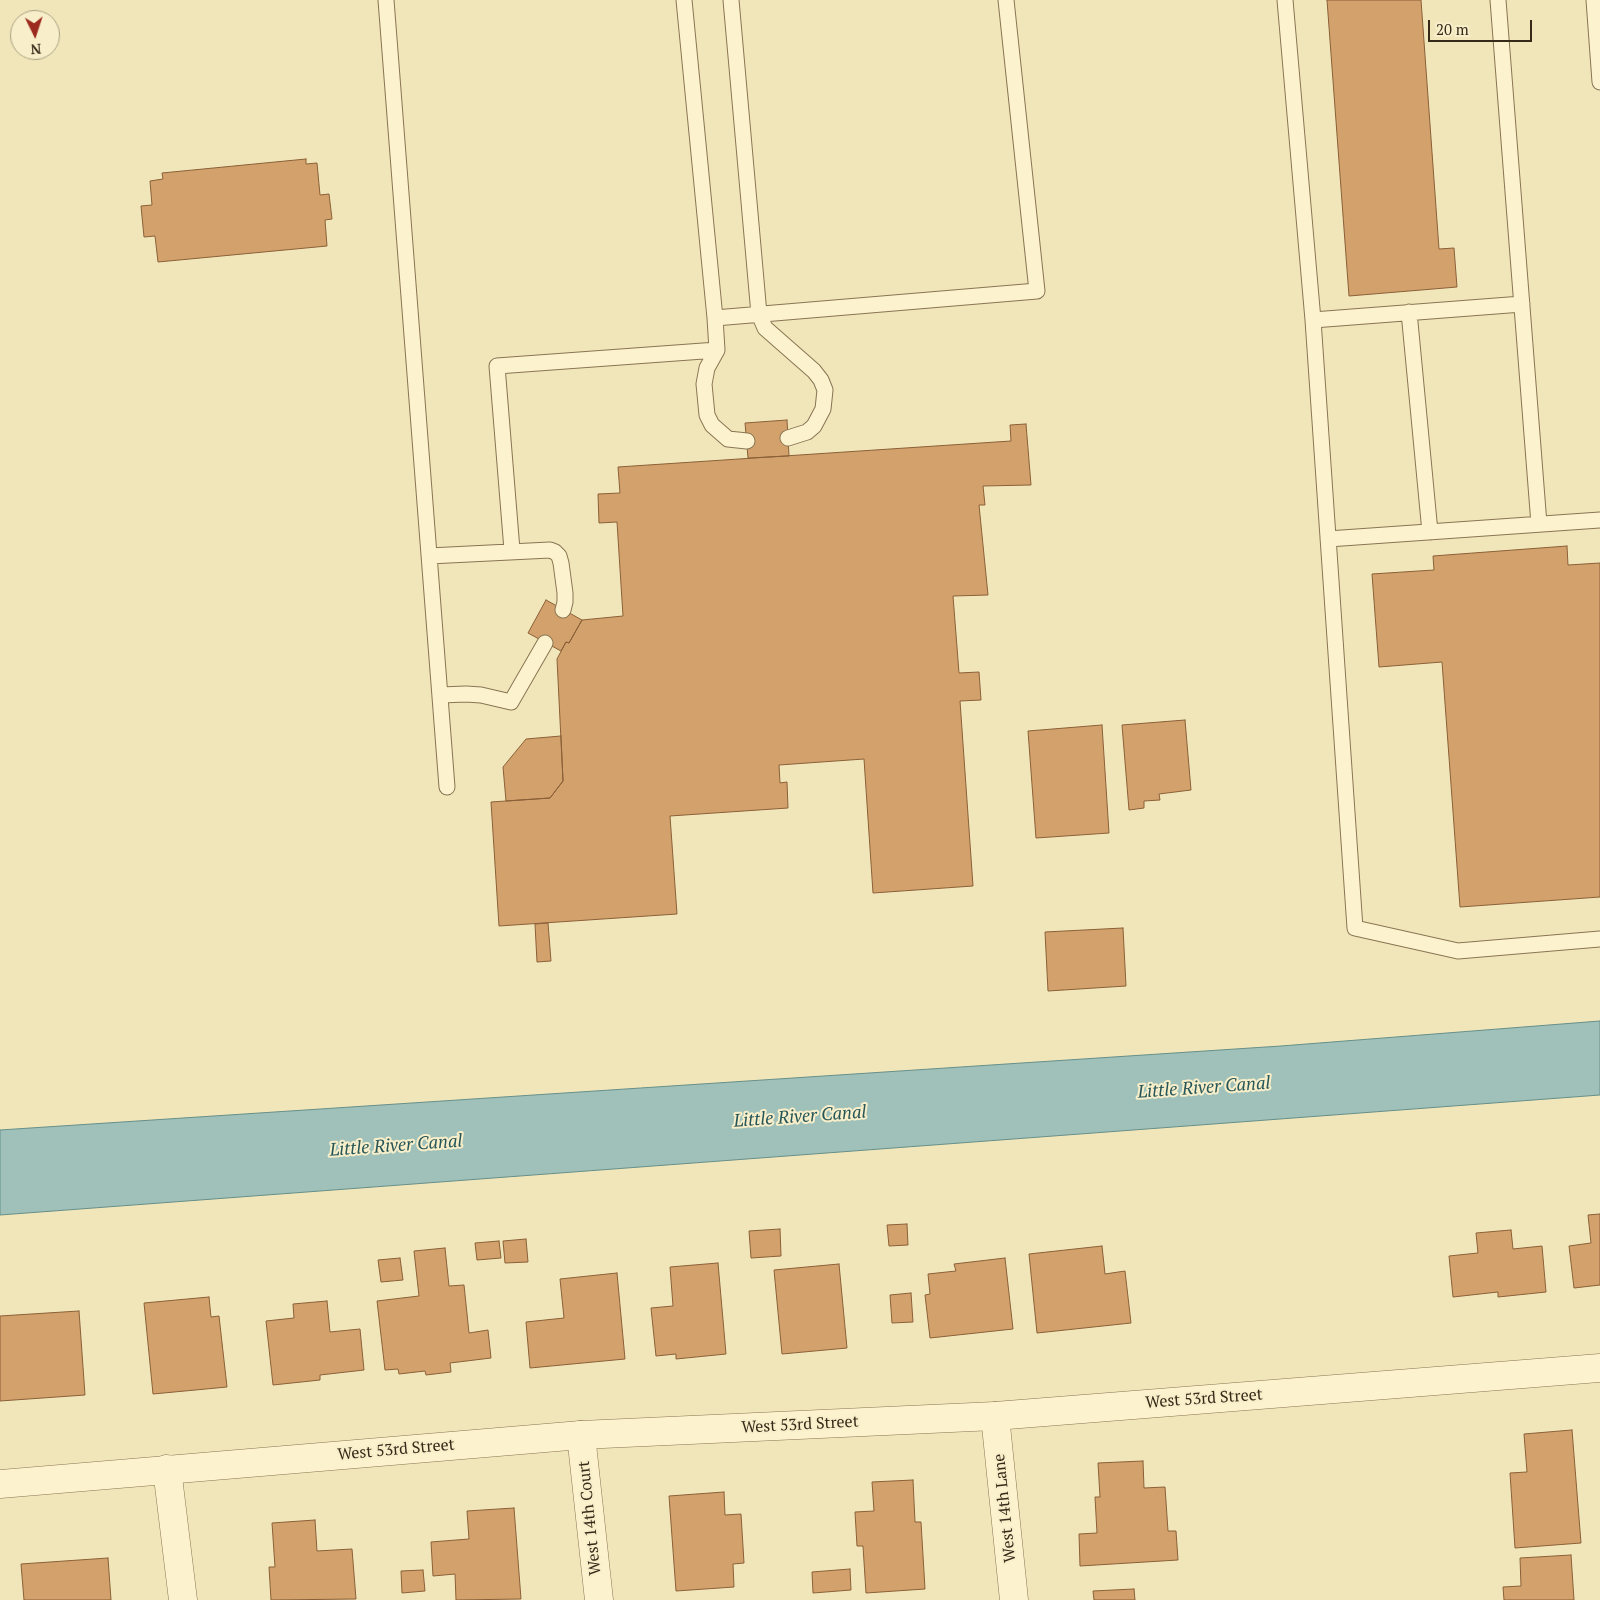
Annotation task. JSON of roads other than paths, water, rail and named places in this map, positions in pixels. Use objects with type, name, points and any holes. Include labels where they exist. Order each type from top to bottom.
[{"type":"street","name":"West 53rd Street","points":[[0,1484],[581,1435],[995,1416],[1600,1368]]},
{"type":"street","name":"West 14th Lane","points":[[995,1416],[1014,1600]]},
{"type":"street","name":"West 14th Court","points":[[581,1435],[599,1600]]},
{"type":"street","points":[[167,1469],[184,1600]]},
{"type":"lane","points":[[386,0],[447,787]]},
{"type":"lane","points":[[684,0],[717,350],[707,368],[704,384],[707,415],[712,425],[728,439],[746,441]]},
{"type":"lane","points":[[731,0],[759,314],[765,328],[814,371],[821,380],[825,390],[823,409],[814,426],[807,432],[788,438]]},
{"type":"lane","points":[[715,318],[1038,291],[1006,0]]},
{"type":"lane","points":[[1285,0],[1313,320],[1355,928],[1458,951],[1600,939]]},
{"type":"lane","points":[[1498,0],[1539,524]]},
{"type":"lane","points":[[1594,0],[1600,82]]},
{"type":"lane","points":[[1313,320],[1522,304]]},
{"type":"lane","points":[[1409,312],[1430,532]]},
{"type":"lane","points":[[512,550],[497,366],[717,350]]},
{"type":"lane","points":[[1328,539],[1600,520]]},
{"type":"lane","points":[[430,556],[512,550],[550,550],[555,552],[559,556],[565,593],[563,610]]},
{"type":"lane","points":[[441,695],[481,695],[511,702],[545,643]]},
{"type":"water","name":"Little River Canal","points":[[1600,1021],[1600,1095],[0,1215],[0,1130],[1281,1046]]}]
